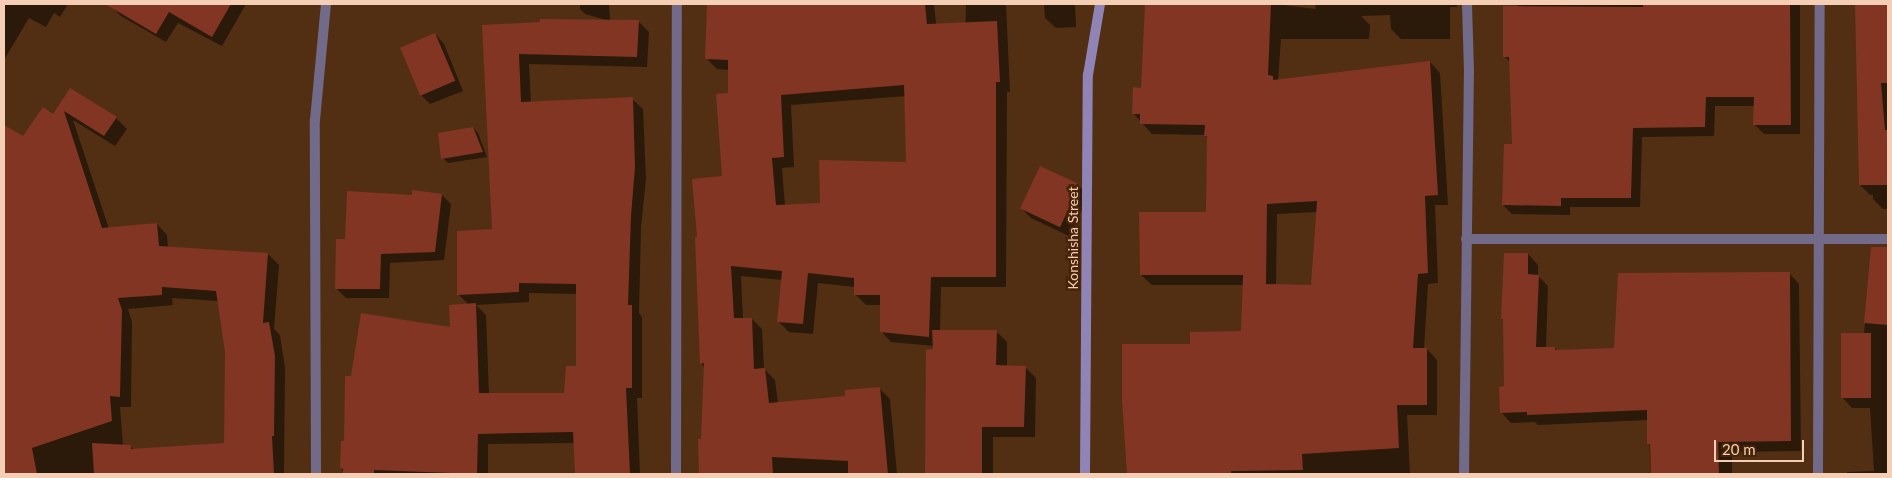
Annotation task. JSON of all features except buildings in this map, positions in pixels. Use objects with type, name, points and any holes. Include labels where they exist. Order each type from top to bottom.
[{"type":"street","points":[[316,474],[315,120],[326,4]]},
{"type":"street","points":[[676,474],[677,4]]},
{"type":"street","name":"Konshisha Street","points":[[1085,474],[1088,75],[1100,4]]},
{"type":"street","points":[[1464,474],[1467,4]]},
{"type":"street","points":[[1818,474],[1820,4]]},
{"type":"street","points":[[1466,239],[1888,239]]}]
